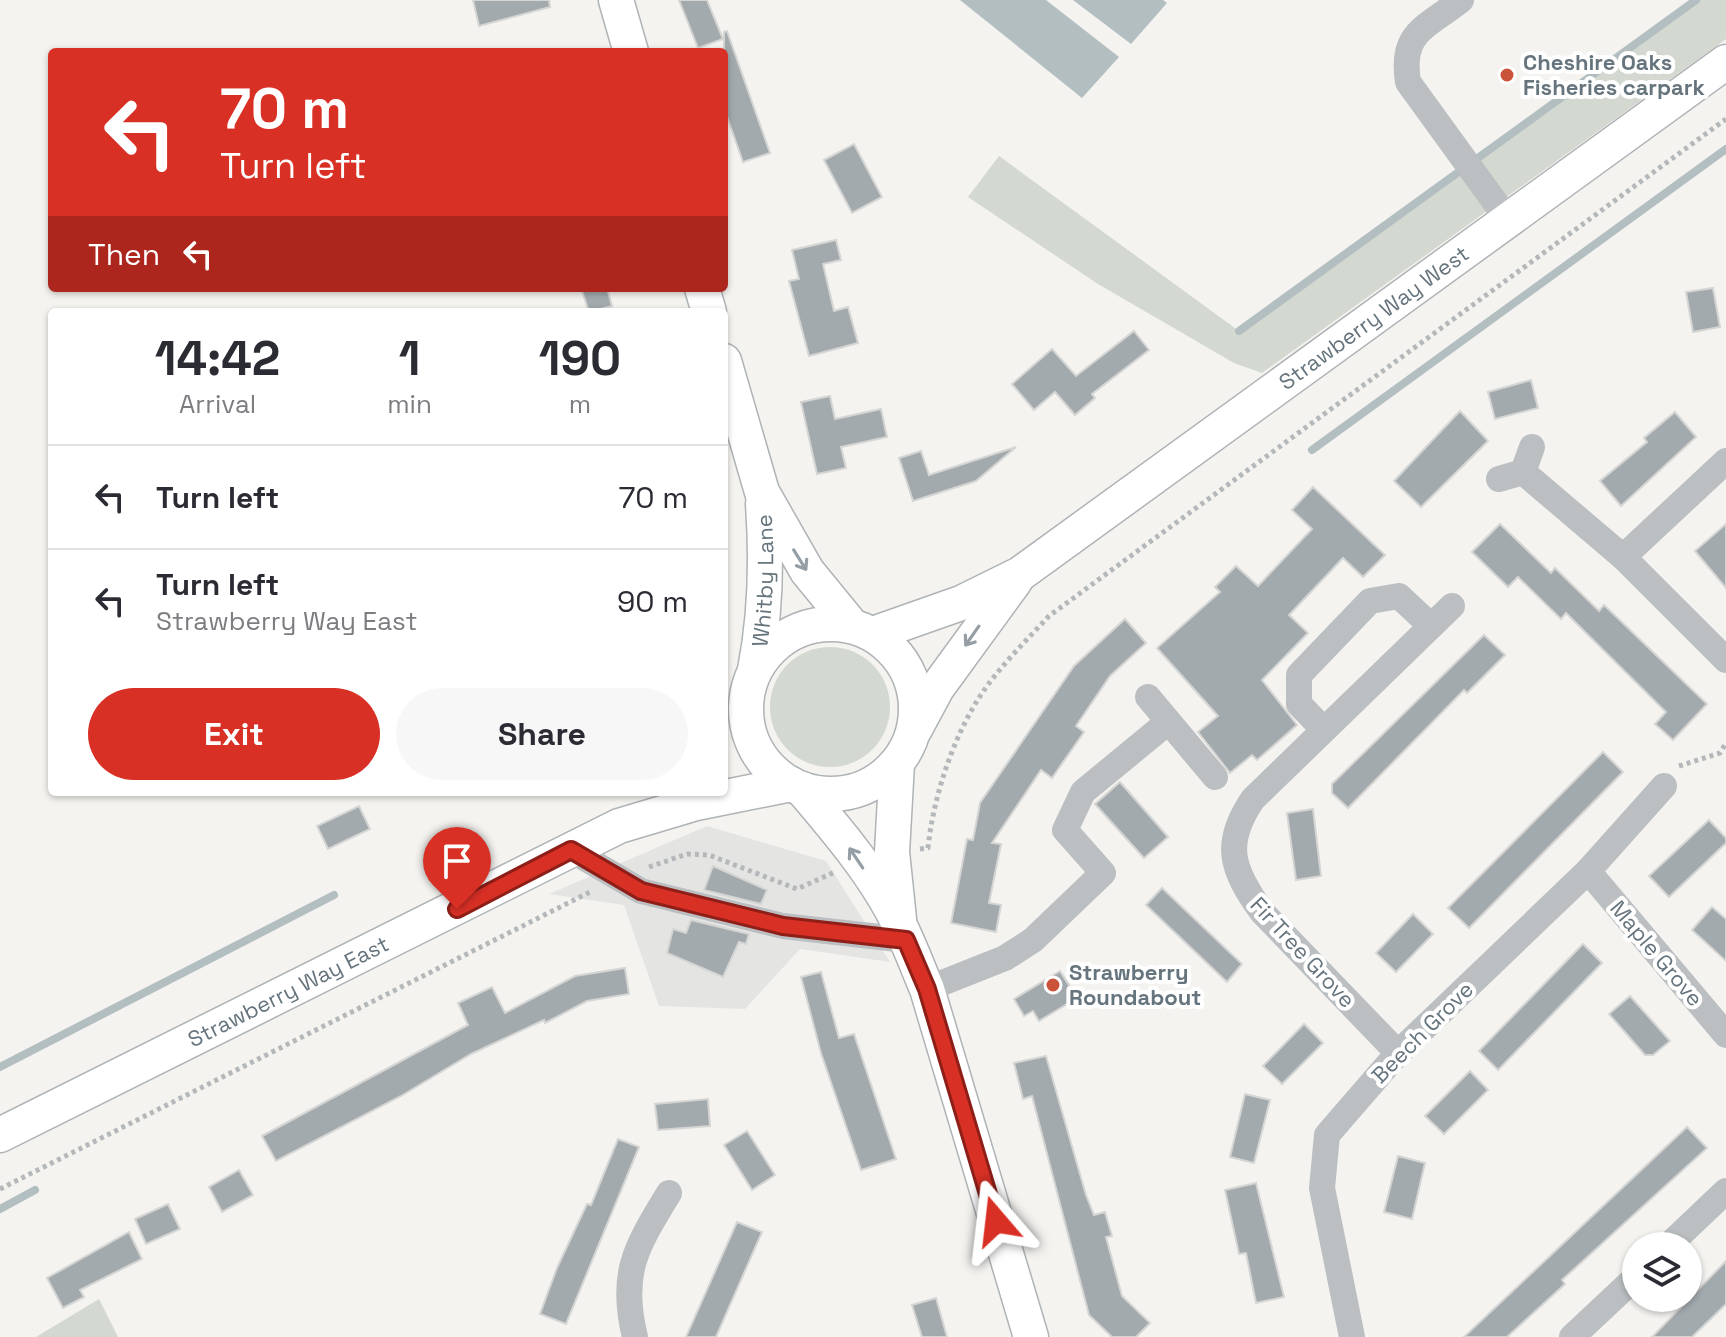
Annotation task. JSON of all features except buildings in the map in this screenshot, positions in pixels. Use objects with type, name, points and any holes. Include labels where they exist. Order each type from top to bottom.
[{"type":"main road","points":[[616,0],[630,48]]},
{"type":"main road","name":"Strawberry Way West","points":[[862,630],[961,603],[1020,574],[1726,62]]},
{"type":"main road","name":"Whitby Lane","points":[[728,375],[762,492],[807,571],[862,630]]},
{"type":"main road","name":"Whitby Lane","points":[[751,681],[764,623],[766,582],[762,492]]},
{"type":"main road","name":"Strawberry Way West","points":[[913,731],[937,688],[1020,574]]},
{"type":"main road","points":[[728,714],[772,647],[796,631],[823,624],[862,630],[895,652],[910,676],[916,703],[913,731],[897,763],[878,780],[854,791],[827,794],[796,786]]},
{"type":"main road","points":[[751,681],[746,720],[754,746],[769,768],[796,786],[858,861],[903,931],[927,989],[1031,1337]]},
{"type":"main road","points":[[897,763],[892,852],[903,931]]},
{"type":"main road","name":"Strawberry Way East","points":[[0,1135],[619,826],[696,803],[796,786]]},
{"type":"main road","name":"Strawberry Way East","points":[[619,826],[652,796]]},
{"type":"street","points":[[1461,0],[1410,40],[1404,57],[1408,82],[1508,220]]},
{"type":"street","points":[[1532,447],[1511,476],[1623,557],[1726,660]]},
{"type":"street","points":[[1623,557],[1726,461]]},
{"type":"street","points":[[1324,730],[1299,704],[1299,675],[1370,601],[1399,596],[1431,626]]},
{"type":"street","name":"Fir Tree Grove","points":[[1398,1053],[1262,912],[1243,886],[1235,864],[1233,842],[1238,822],[1253,799],[1452,606]]},
{"type":"street","points":[[1148,697],[1215,777]]},
{"type":"street","points":[[927,989],[972,973],[1024,946],[1103,873],[1065,830],[1083,792],[1168,722]]},
{"type":"street","name":"Beech Grove","points":[[1352,1337],[1322,1188],[1322,1161],[1327,1135],[1398,1053],[1588,871],[1664,786]]},
{"type":"street","points":[[571,850],[641,891],[783,926],[903,931]]},
{"type":"street","name":"Maple Grove","points":[[1588,871],[1726,1035]]},
{"type":"street","points":[[1683,1232],[1726,1191]]},
{"type":"street","points":[[635,1337],[629,1281],[635,1250],[669,1193]]},
{"type":"street","points":[[1572,1337],[1622,1290]]},
{"type":"path","points":[[892,852],[928,848],[931,817],[976,703],[1004,664],[1049,616],[1726,119]]},
{"type":"path","points":[[1664,786],[1669,770],[1720,753],[1726,743]]},
{"type":"path","points":[[0,1189],[619,877],[687,854],[709,855],[797,889],[858,861]]},
{"type":"shaded area","points":[[960,0],[1046,0],[1119,57],[1082,98]]},
{"type":"shaded area","points":[[1073,0],[1163,0],[1167,3],[1131,44]]},
{"type":"shaded area","points":[[1696,0],[1726,0],[1726,39],[1262,373],[1234,363],[1098,284],[968,197],[999,156],[1239,331]]},
{"type":"shaded area","points":[[830,647],[853,652],[872,665],[885,684],[890,707],[885,730],[872,749],[853,762],[830,767],[807,762],[788,749],[775,730],[770,707],[775,684],[788,665],[807,652]]},
{"type":"shaded area","points":[[707,826],[826,861],[890,962],[800,949],[745,1009],[659,1006],[624,905],[549,894]]},
{"type":"shaded area","points":[[99,1299],[118,1337],[36,1337]]},
{"type":"waterway","points":[[1239,331],[1696,0]]},
{"type":"waterway","points":[[1312,450],[1726,149]]},
{"type":"waterway","points":[[0,1067],[334,895]]},
{"type":"waterway","points":[[0,1209],[35,1190]]},
{"type":"place","name":"Cheshire Oaks Fisheries carpark","points":[[1507,75]]},
{"type":"place","name":"Strawberry Roundabout","points":[[1053,985]]},
{"type":"route","points":[[457,909],[571,850],[641,891],[783,926],[906,940],[927,989],[996,1221]]}]
